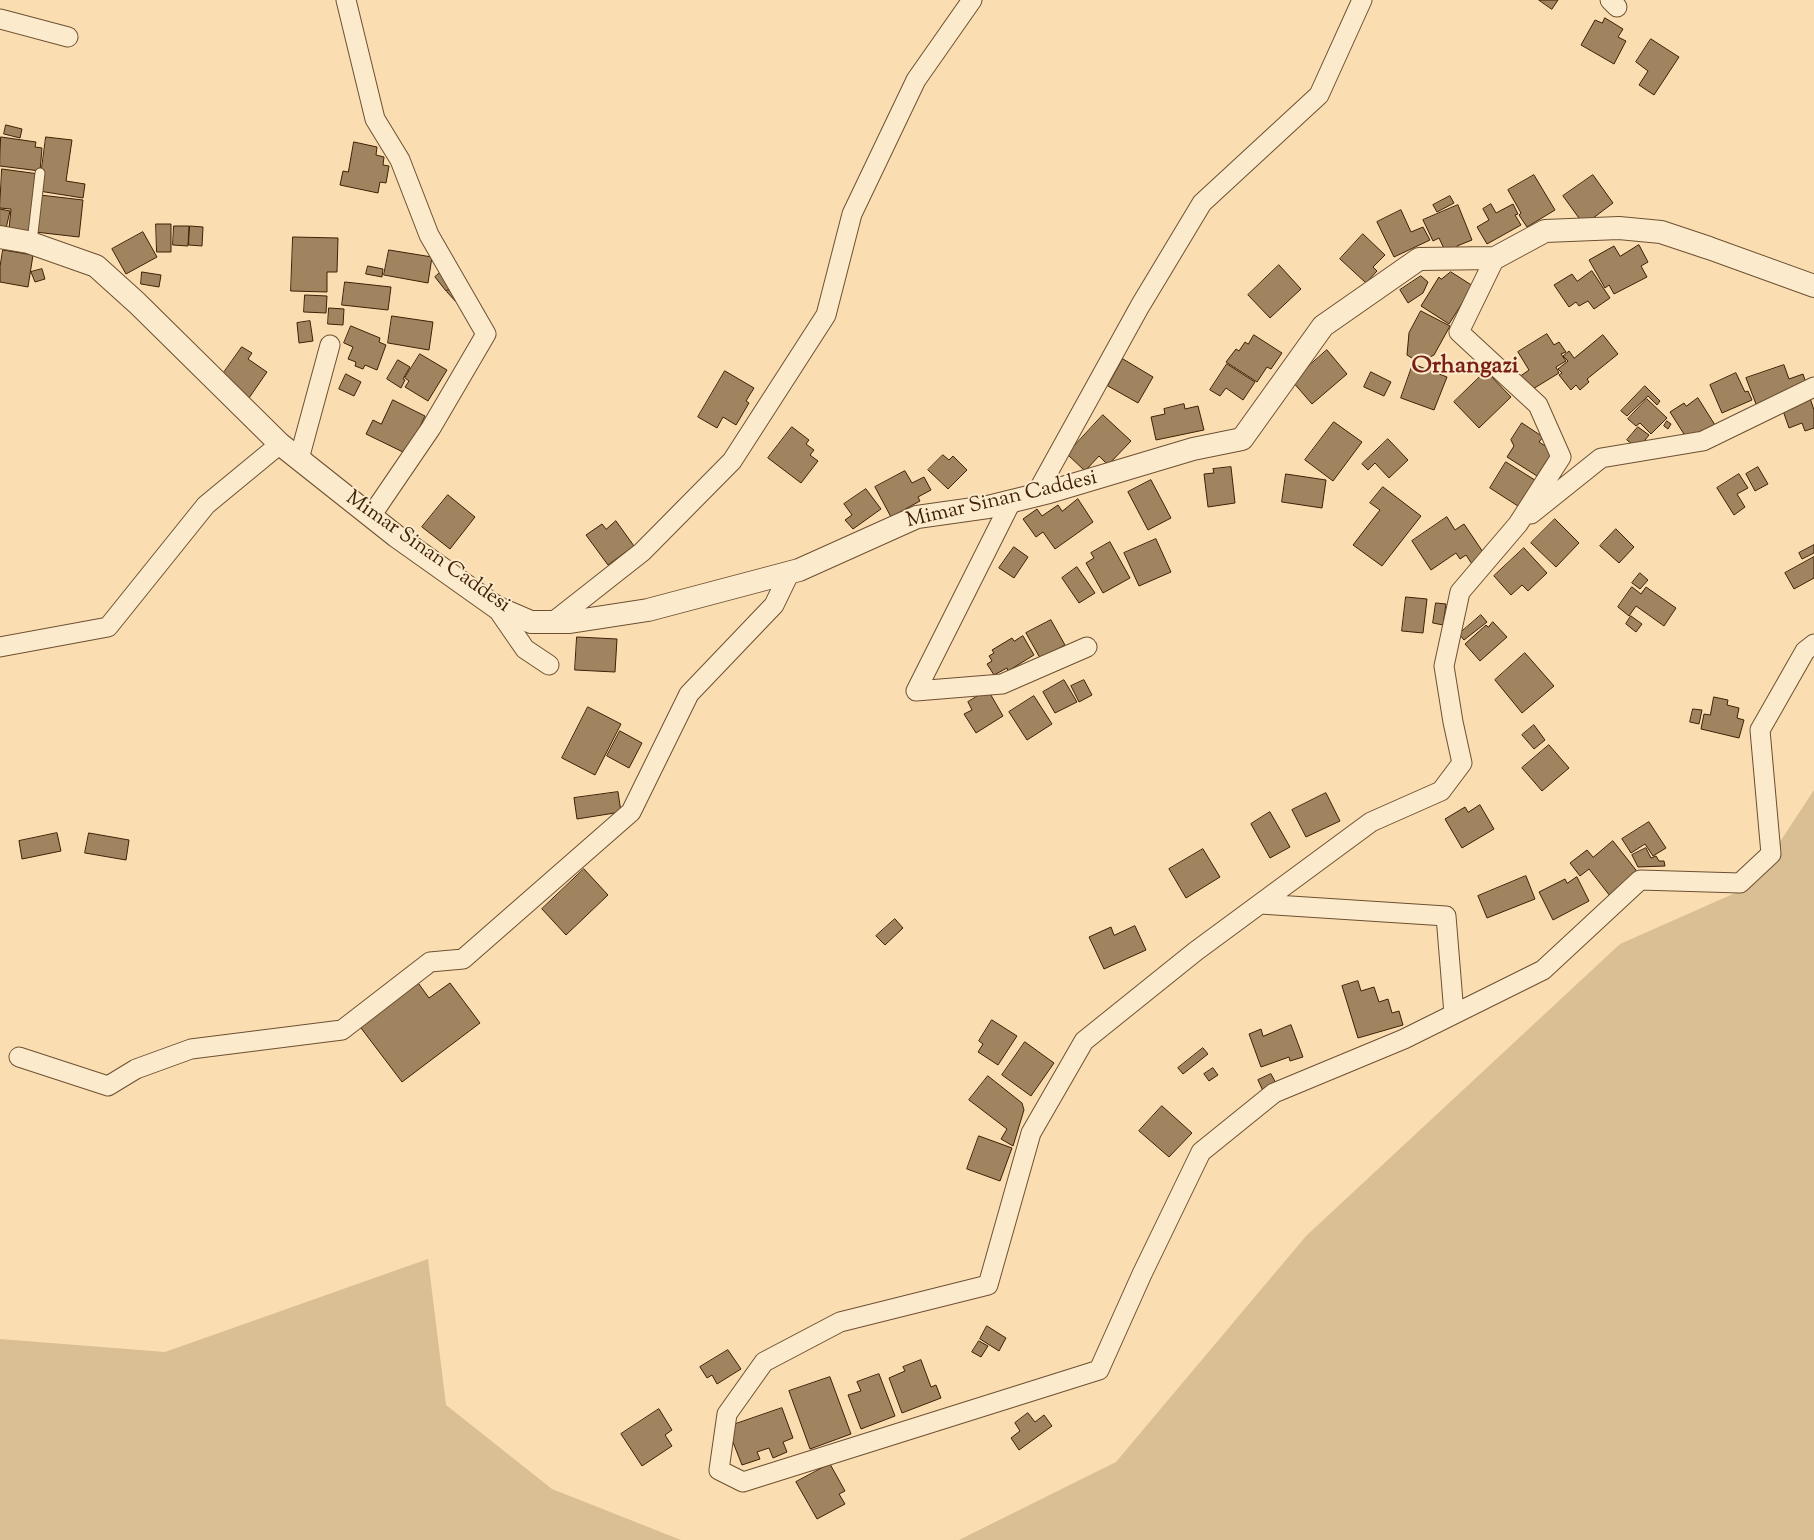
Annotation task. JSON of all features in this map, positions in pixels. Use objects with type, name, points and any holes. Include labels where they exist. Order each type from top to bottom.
[{"type":"street","points":[[346,0],[375,119],[400,160],[429,235],[486,334],[431,428],[371,516]]},
{"type":"street","points":[[554,622],[642,552],[732,461],[826,315],[852,214],[916,80],[972,0]]},
{"type":"street","points":[[1035,496],[1140,306],[1202,203],[1319,95],[1362,0]]},
{"type":"street","points":[[0,19],[68,37]]},
{"type":"street","name":"Mimar Sinan Caddesi","points":[[0,237],[32,244],[96,266],[137,303],[280,444],[371,516],[496,608],[531,622],[570,622],[648,610],[799,570],[917,517],[988,508],[1120,472],[1192,449],[1242,439],[1323,326],[1420,259],[1495,258],[1545,231],[1618,228],[1661,232],[1814,286]]},
{"type":"street","points":[[1495,258],[1459,332],[1538,405],[1562,457],[1518,524],[1460,592],[1444,666],[1462,763],[1441,791],[1371,822],[1196,951],[1084,1041],[1031,1133],[988,1285],[840,1322],[764,1362],[727,1414],[719,1470],[743,1482],[1099,1370],[1142,1274],[1201,1152],[1274,1093],[1404,1039],[1543,970],[1640,880],[1740,883],[1771,854],[1760,730],[1805,651],[1814,644]]},
{"type":"street","points":[[299,459],[330,345]]},
{"type":"street","points":[[1518,524],[1601,458],[1703,441],[1814,387]]},
{"type":"street","points":[[0,646],[108,627],[206,505],[280,444]]},
{"type":"street","points":[[1011,502],[916,691],[1002,684],[1087,646]]},
{"type":"street","points":[[19,1057],[108,1086],[136,1068],[191,1049],[342,1030],[430,962],[463,959],[631,812],[689,694],[774,605],[790,572]]},
{"type":"street","points":[[496,608],[525,649],[549,665]]},
{"type":"street","points":[[1260,904],[1446,916],[1454,1014]]},
{"type":"lane","points":[[32,244],[40,173]]},
{"type":"shaded area","points":[[1814,790],[1814,1540],[959,1540],[1116,1462],[1306,1236],[1620,944],[1751,886]]},
{"type":"shaded area","points":[[428,1259],[446,1405],[552,1489],[681,1540],[0,1540],[0,1339],[165,1352]]},
{"type":"building","points":[[1539,0],[1558,0],[1552,9]]},
{"type":"building","points":[[1605,18],[1623,29],[1618,37],[1626,41],[1614,64],[1581,45],[1595,20],[1602,23]]},
{"type":"building","points":[[1651,39],[1679,57],[1654,95],[1639,85],[1648,71],[1636,62]]},
{"type":"building","points":[[6,125],[22,129],[20,138],[4,134]]},
{"type":"building","points":[[1,137],[36,142],[35,147],[42,148],[40,171],[0,166]]},
{"type":"building","points":[[46,137],[72,140],[66,181],[85,184],[83,198],[39,191]]},
{"type":"building","points":[[354,142],[377,147],[376,155],[384,157],[383,165],[389,166],[386,183],[380,182],[378,193],[340,185],[343,171],[348,172]]},
{"type":"building","points":[[2,169],[39,174],[32,232],[9,229],[11,209],[0,208]]},
{"type":"building","points":[[1534,175],[1555,210],[1527,227],[1519,215],[1521,213],[1508,190]]},
{"type":"building","points":[[1593,175],[1613,203],[1584,225],[1563,196]]},
{"type":"building","points":[[40,195],[83,200],[79,237],[35,232]]},
{"type":"building","points":[[1450,196],[1454,203],[1437,212],[1433,205]]},
{"type":"building","points":[[1491,204],[1496,213],[1513,204],[1518,214],[1515,215],[1521,225],[1487,244],[1477,227],[1489,220],[1483,209]]},
{"type":"building","points":[[1458,205],[1472,240],[1457,246],[1458,250],[1447,255],[1439,238],[1433,241],[1423,220]]},
{"type":"building","points":[[0,209],[10,211],[5,233],[0,232]]},
{"type":"building","points":[[1401,210],[1411,232],[1423,227],[1430,240],[1394,257],[1377,222]]},
{"type":"building","points":[[156,224],[171,224],[171,252],[157,252]]},
{"type":"building","points":[[174,226],[189,226],[188,246],[173,245]]},
{"type":"building","points":[[190,226],[203,227],[202,246],[189,245]]},
{"type":"building","points":[[143,232],[157,257],[126,274],[112,249]]},
{"type":"building","points":[[1363,234],[1385,255],[1373,267],[1377,271],[1366,283],[1340,259]]},
{"type":"building","points":[[293,237],[338,238],[337,272],[327,272],[327,292],[291,291]]},
{"type":"building","points":[[1639,245],[1648,262],[1641,266],[1647,277],[1614,294],[1609,285],[1605,288],[1589,260],[1614,246],[1620,256]]},
{"type":"building","points":[[3,250],[33,255],[28,287],[0,282]]},
{"type":"building","points":[[389,250],[432,257],[428,283],[384,275]]},
{"type":"building","points":[[1279,265],[1301,289],[1270,318],[1248,295]]},
{"type":"building","points":[[368,266],[383,269],[382,277],[366,274]]},
{"type":"building","points":[[42,269],[45,279],[35,282],[31,272]]},
{"type":"building","points":[[1592,271],[1610,298],[1594,309],[1588,301],[1579,306],[1576,302],[1569,307],[1554,285],[1572,274],[1577,281]]},
{"type":"building","points":[[142,272],[161,275],[159,287],[141,284]]},
{"type":"building","points":[[441,272],[453,286],[446,291],[435,277]]},
{"type":"building","points":[[1451,272],[1473,286],[1449,324],[1421,306],[1439,277],[1441,279]]},
{"type":"building","points":[[1421,276],[1428,282],[1423,293],[1408,303],[1400,290]]},
{"type":"building","points":[[345,282],[391,287],[388,310],[342,305]]},
{"type":"building","points":[[453,287],[463,298],[457,303],[447,292]]},
{"type":"building","points":[[305,295],[327,296],[326,313],[304,312]]},
{"type":"building","points":[[329,308],[344,309],[343,325],[328,324]]},
{"type":"building","points":[[1421,311],[1450,326],[1434,355],[1428,358],[1423,355],[1415,360],[1407,355],[1409,333]]},
{"type":"building","points":[[392,316],[433,322],[429,350],[388,343]]},
{"type":"building","points":[[310,321],[313,341],[299,343],[297,323]]},
{"type":"building","points":[[351,326],[380,338],[379,342],[386,345],[377,370],[365,365],[363,369],[355,366],[356,362],[348,359],[353,347],[344,343]]},
{"type":"building","points":[[1547,334],[1554,345],[1559,342],[1566,352],[1561,354],[1566,361],[1556,367],[1559,373],[1528,392],[1519,377],[1529,370],[1518,352]]},
{"type":"building","points":[[1254,335],[1282,353],[1271,369],[1267,367],[1257,382],[1226,362],[1236,349],[1239,351],[1245,342],[1248,344]]},
{"type":"building","points":[[1603,335],[1618,354],[1587,379],[1589,382],[1580,390],[1576,385],[1571,390],[1559,375],[1562,373],[1558,369],[1568,361],[1563,356],[1569,351],[1574,358]]},
{"type":"building","points":[[242,347],[252,353],[248,359],[267,372],[249,398],[220,378]]},
{"type":"building","points":[[1327,350],[1347,374],[1312,404],[1292,381]]},
{"type":"building","points":[[420,354],[447,370],[428,401],[405,387],[409,381],[405,378]]},
{"type":"building","points":[[1123,359],[1153,377],[1138,403],[1108,386]]},
{"type":"building","points":[[398,360],[410,367],[403,379],[405,380],[401,388],[387,379]]},
{"type":"building","points":[[1227,364],[1255,382],[1243,400],[1226,388],[1220,396],[1210,390]]},
{"type":"building","points":[[1413,364],[1447,377],[1434,410],[1401,398]]},
{"type":"building","points":[[1784,365],[1789,379],[1803,374],[1807,386],[1756,404],[1746,378]]},
{"type":"building","points":[[725,371],[754,388],[746,401],[749,403],[736,425],[723,417],[717,428],[698,417]]},
{"type":"building","points":[[1486,371],[1511,397],[1479,428],[1454,402]]},
{"type":"building","points":[[1371,372],[1391,382],[1384,396],[1364,387]]},
{"type":"building","points":[[1736,373],[1745,392],[1748,391],[1752,400],[1722,413],[1710,385]]},
{"type":"building","points":[[346,374],[361,382],[354,396],[339,389]]},
{"type":"building","points":[[1645,386],[1660,401],[1657,405],[1648,396],[1627,416],[1621,411]]},
{"type":"building","points":[[1809,395],[1814,410],[1814,428],[1805,431],[1802,423],[1789,428],[1781,405]]},
{"type":"building","points":[[1698,398],[1715,425],[1689,442],[1670,412],[1684,403],[1686,406]]},
{"type":"building","points":[[1647,399],[1667,418],[1651,434],[1640,423],[1636,426],[1628,419]]},
{"type":"building","points":[[393,400],[425,416],[407,454],[366,434],[373,420],[381,424]]},
{"type":"building","points":[[1184,404],[1185,409],[1198,406],[1204,430],[1156,440],[1151,417],[1165,414],[1164,409]]},
{"type":"building","points":[[1103,415],[1131,441],[1108,465],[1099,456],[1085,471],[1067,454]]},
{"type":"building","points":[[1667,421],[1671,424],[1668,429],[1664,426]]},
{"type":"building","points":[[1334,422],[1362,442],[1333,481],[1305,460]]},
{"type":"building","points":[[1522,423],[1543,437],[1539,442],[1553,451],[1537,476],[1507,457],[1514,446],[1511,440]]},
{"type":"building","points":[[792,427],[809,440],[806,444],[814,450],[810,455],[818,461],[801,483],[768,458]]},
{"type":"building","points":[[1638,427],[1649,435],[1638,449],[1627,440]]},
{"type":"building","points":[[1388,439],[1408,460],[1389,478],[1375,463],[1368,470],[1362,464]]},
{"type":"building","points":[[943,455],[949,460],[953,456],[967,470],[948,489],[928,470]]},
{"type":"building","points":[[1506,462],[1538,482],[1521,508],[1490,488]]},
{"type":"building","points":[[1231,467],[1235,503],[1208,507],[1204,474],[1214,473],[1213,469]]},
{"type":"building","points":[[1758,467],[1768,484],[1755,491],[1746,474]]},
{"type":"building","points":[[905,471],[912,483],[924,477],[931,490],[918,497],[920,501],[891,517],[875,487]]},
{"type":"building","points":[[1286,474],[1326,480],[1322,508],[1282,502]]},
{"type":"building","points":[[1739,474],[1748,488],[1737,494],[1745,507],[1734,515],[1717,488]]},
{"type":"building","points":[[1151,480],[1171,518],[1148,530],[1128,492]]},
{"type":"building","points":[[1383,487],[1421,516],[1382,566],[1353,545],[1380,510],[1370,503]]},
{"type":"building","points":[[866,489],[881,509],[853,529],[845,520],[852,515],[844,504]]},
{"type":"building","points":[[448,495],[475,517],[450,549],[422,527]]},
{"type":"building","points":[[1078,499],[1093,522],[1055,549],[1043,532],[1036,537],[1023,519],[1037,509],[1042,516],[1058,505],[1062,511]]},
{"type":"building","points":[[1447,517],[1455,530],[1464,524],[1487,558],[1474,567],[1466,555],[1460,559],[1456,553],[1431,570],[1412,541]]},
{"type":"building","points":[[1555,519],[1579,543],[1556,567],[1531,543]]},
{"type":"building","points":[[616,521],[634,546],[608,565],[586,535],[602,524],[606,529]]},
{"type":"building","points":[[1616,529],[1634,547],[1619,563],[1600,546]]},
{"type":"building","points":[[1156,539],[1171,572],[1139,586],[1124,553]]},
{"type":"building","points":[[1110,542],[1130,578],[1103,593],[1086,563],[1094,558],[1091,553]]},
{"type":"building","points":[[1814,545],[1814,553],[1802,559],[1799,553]]},
{"type":"building","points":[[1014,547],[1028,557],[1014,578],[999,568]]},
{"type":"building","points":[[1524,548],[1547,573],[1528,591],[1522,585],[1511,595],[1494,576]]},
{"type":"building","points":[[1814,557],[1814,578],[1794,589],[1785,573]]},
{"type":"building","points":[[1077,567],[1095,593],[1079,603],[1062,578]]},
{"type":"building","points":[[1640,573],[1648,580],[1640,589],[1632,583]]},
{"type":"building","points":[[1632,587],[1641,594],[1646,587],[1676,608],[1664,626],[1636,606],[1629,616],[1618,607]]},
{"type":"building","points":[[1406,597],[1427,599],[1423,633],[1402,631]]},
{"type":"building","points":[[1436,603],[1446,604],[1443,625],[1433,623]]},
{"type":"building","points":[[1481,615],[1487,622],[1464,640],[1459,634]]},
{"type":"building","points":[[1631,616],[1642,624],[1636,632],[1626,624]]},
{"type":"building","points":[[1051,620],[1065,645],[1040,658],[1026,633]]},
{"type":"building","points":[[1493,622],[1507,637],[1480,661],[1465,644],[1486,625],[1488,627]]},
{"type":"building","points":[[1023,636],[1034,655],[1008,671],[1007,668],[994,675],[987,664],[992,661],[989,656],[994,653],[992,650],[1012,638],[1014,641]]},
{"type":"building","points":[[577,637],[617,639],[615,672],[575,670]]},
{"type":"building","points":[[1525,653],[1554,686],[1522,713],[1495,680]]},
{"type":"building","points":[[1064,680],[1077,702],[1055,713],[1043,692]]},
{"type":"building","points":[[1084,680],[1092,695],[1079,702],[1071,686]]},
{"type":"building","points":[[988,690],[1003,716],[976,733],[964,714],[972,710],[968,702]]},
{"type":"building","points":[[1034,696],[1052,724],[1027,740],[1009,712]]},
{"type":"building","points":[[1714,697],[1728,700],[1727,705],[1739,708],[1737,718],[1744,720],[1739,738],[1701,729],[1704,714],[1710,715]]},
{"type":"building","points":[[588,707],[621,724],[595,775],[562,758]]},
{"type":"building","points":[[1693,709],[1702,710],[1699,724],[1690,722]]},
{"type":"building","points":[[1534,725],[1545,740],[1534,749],[1522,735]]},
{"type":"building","points":[[620,731],[642,743],[629,768],[607,756]]},
{"type":"building","points":[[1549,745],[1569,768],[1542,791],[1522,768]]},
{"type":"building","points":[[618,792],[621,812],[577,819],[574,798]]},
{"type":"building","points":[[1326,793],[1340,821],[1306,837],[1292,810]]},
{"type":"building","points":[[1480,805],[1494,829],[1462,848],[1445,819],[1465,807],[1468,812]]},
{"type":"building","points":[[1270,812],[1290,847],[1270,858],[1251,824]]},
{"type":"building","points":[[1649,822],[1666,848],[1653,856],[1645,844],[1631,853],[1622,839]]},
{"type":"building","points":[[57,833],[61,851],[22,859],[19,841]]},
{"type":"building","points":[[89,833],[129,840],[126,860],[85,853]]},
{"type":"building","points":[[1613,841],[1639,874],[1610,896],[1589,869],[1580,876],[1570,863],[1587,850],[1593,857]]},
{"type":"building","points":[[1646,848],[1651,858],[1656,856],[1659,861],[1664,861],[1665,866],[1638,867],[1632,855]]},
{"type":"building","points":[[1203,849],[1220,877],[1186,898],[1169,869]]},
{"type":"building","points":[[584,869],[608,895],[566,935],[542,909]]},
{"type":"building","points":[[1526,876],[1535,899],[1487,918],[1478,896]]},
{"type":"building","points":[[1577,877],[1589,901],[1553,920],[1539,892],[1565,879],[1567,883]]},
{"type":"building","points":[[895,919],[903,928],[885,945],[876,936]]},
{"type":"building","points":[[1135,926],[1146,950],[1104,969],[1089,937],[1111,927],[1114,935]]},
{"type":"building","points":[[416,980],[429,998],[450,983],[480,1023],[402,1082],[358,1024]]},
{"type":"building","points":[[1358,981],[1361,991],[1374,987],[1379,1002],[1388,999],[1392,1013],[1399,1011],[1403,1025],[1358,1038],[1342,986]]},
{"type":"building","points":[[992,1020],[1017,1036],[998,1065],[978,1052],[983,1044],[979,1041]]},
{"type":"building","points":[[1291,1025],[1303,1057],[1290,1061],[1289,1057],[1261,1067],[1249,1034],[1261,1029],[1263,1036]]},
{"type":"building","points":[[1025,1042],[1054,1063],[1031,1096],[1002,1075]]},
{"type":"building","points":[[1203,1048],[1208,1054],[1183,1074],[1178,1068]]},
{"type":"building","points":[[1213,1068],[1218,1075],[1209,1081],[1204,1074]]},
{"type":"building","points":[[1271,1074],[1277,1085],[1263,1091],[1258,1080]]},
{"type":"building","points":[[988,1076],[1022,1103],[1024,1110],[1013,1146],[1001,1139],[1007,1129],[969,1100]]},
{"type":"building","points":[[1162,1106],[1192,1133],[1169,1157],[1139,1131]]},
{"type":"building","points":[[979,1136],[1012,1148],[1000,1181],[967,1169]]},
{"type":"building","points":[[987,1326],[1006,1338],[999,1351],[980,1339]]},
{"type":"building","points":[[979,1341],[988,1346],[981,1357],[972,1352]]},
{"type":"building","points":[[728,1350],[741,1369],[717,1384],[712,1375],[707,1378],[700,1367]]},
{"type":"building","points":[[921,1360],[931,1387],[936,1385],[941,1398],[902,1413],[889,1378],[905,1371],[903,1367]]},
{"type":"building","points":[[879,1374],[895,1416],[861,1429],[848,1395],[861,1391],[857,1382]]},
{"type":"building","points":[[830,1377],[851,1434],[810,1449],[789,1391]]},
{"type":"building","points":[[782,1408],[793,1438],[783,1442],[787,1452],[773,1458],[769,1448],[757,1452],[760,1459],[742,1465],[727,1427]]},
{"type":"building","points":[[659,1409],[672,1430],[665,1435],[672,1446],[642,1466],[621,1434]]},
{"type":"building","points":[[1028,1413],[1035,1422],[1044,1415],[1052,1426],[1019,1450],[1011,1438],[1020,1431],[1015,1423]]},
{"type":"building","points":[[830,1464],[845,1491],[839,1494],[845,1504],[817,1519],[796,1482]]},
{"type":"district","name":"Orhangazi","points":[[1465,368]]}]
